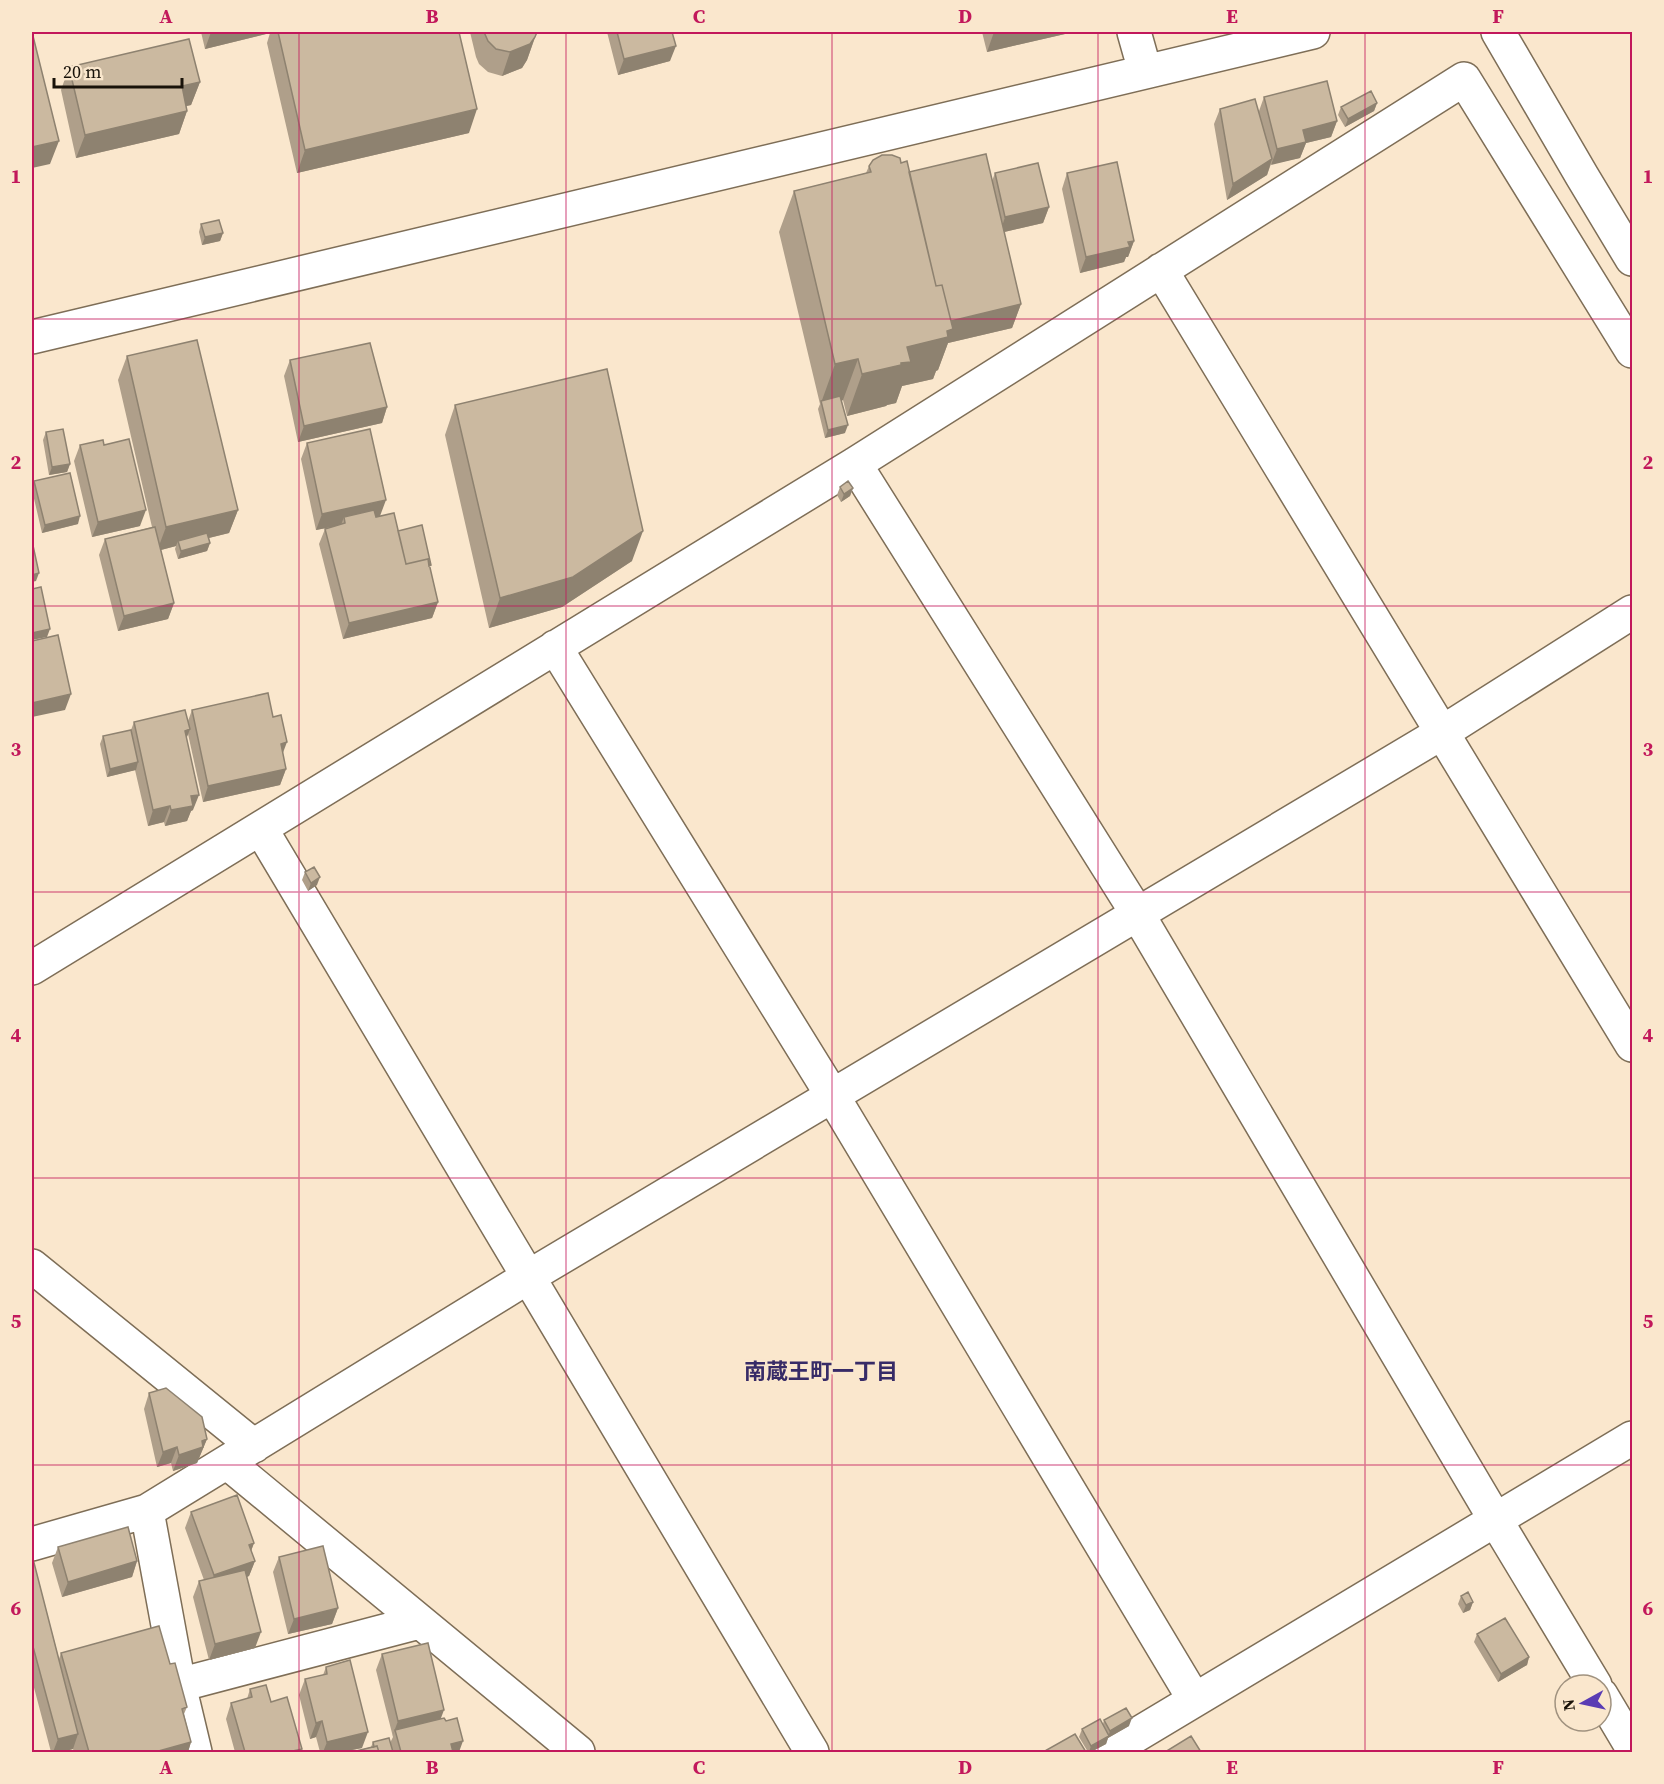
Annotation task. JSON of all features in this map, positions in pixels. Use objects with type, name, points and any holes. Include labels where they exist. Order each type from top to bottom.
[{"type":"street","points":[[1134,32],[1145,71]]},
{"type":"street","points":[[32,337],[1313,32]]},
{"type":"street","points":[[1498,32],[1632,259]]},
{"type":"street","points":[[32,968],[855,464],[1464,79],[1632,351]]},
{"type":"street","points":[[1161,270],[1632,1045]]},
{"type":"street","points":[[855,464],[1137,913],[1588,1673]]},
{"type":"street","points":[[32,1544],[147,1511],[528,1277],[1443,732],[1632,612]]},
{"type":"street","points":[[555,647],[832,1095],[1194,1700]]},
{"type":"street","points":[[261,829],[812,1752]]},
{"type":"street","points":[[32,1266],[241,1455],[419,1622],[578,1752]]},
{"type":"street","points":[[1108,1752],[1632,1438]]},
{"type":"street","points":[[147,1511],[179,1685],[195,1752]]},
{"type":"street","points":[[179,1685],[419,1622]]},
{"type":"street","points":[[1613,1715],[1632,1747]]},
{"type":"building","points":[[32,32],[59,141],[32,147]]},
{"type":"building","points":[[278,32],[459,32],[477,109],[305,150]]},
{"type":"building","points":[[484,32],[537,32],[530,44],[510,52],[496,49],[488,41]]},
{"type":"building","points":[[617,32],[672,32],[676,46],[624,59]]},
{"type":"building","points":[[189,39],[200,82],[182,86],[187,111],[85,135],[69,67]]},
{"type":"building","points":[[1327,81],[1337,121],[1303,130],[1306,142],[1277,149],[1264,97]]},
{"type":"building","points":[[1371,91],[1377,103],[1348,119],[1341,107]]},
{"type":"building","points":[[1255,99],[1272,159],[1233,184],[1220,109]]},
{"type":"building","points":[[986,154],[1021,304],[951,321],[942,285],[936,286],[909,172]]},
{"type":"building","points":[[882,155],[900,158],[901,163],[907,161],[936,286],[942,285],[953,329],[947,331],[948,337],[907,347],[911,362],[862,374],[858,359],[835,364],[794,191],[871,172],[869,166],[873,160]]},
{"type":"building","points":[[1117,162],[1134,241],[1128,242],[1130,247],[1086,257],[1067,173]]},
{"type":"building","points":[[1038,163],[1049,207],[1005,217],[995,173]]},
{"type":"building","points":[[219,220],[223,233],[205,237],[201,224]]},
{"type":"building","points":[[197,340],[238,510],[166,527],[127,356]]},
{"type":"building","points":[[370,343],[387,407],[304,426],[290,360]]},
{"type":"building","points":[[607,369],[643,531],[573,577],[500,598],[455,405]]},
{"type":"building","points":[[840,396],[848,425],[828,430],[821,401]]},
{"type":"building","points":[[63,429],[70,464],[52,467],[46,432]]},
{"type":"building","points":[[370,429],[386,500],[322,514],[307,443]]},
{"type":"building","points":[[129,439],[146,510],[98,522],[80,445],[103,440],[104,445]]},
{"type":"building","points":[[70,473],[80,516],[45,525],[34,481]]},
{"type":"building","points":[[848,481],[853,488],[844,494],[840,487]]},
{"type":"building","points":[[374,510],[376,517],[394,513],[406,564],[428,559],[438,602],[349,623],[325,529],[345,523],[344,517]]},
{"type":"building","points":[[422,525],[431,565],[429,566],[428,559],[406,564],[398,531]]},
{"type":"building","points":[[155,527],[174,603],[124,616],[105,539]]},
{"type":"building","points":[[207,533],[210,543],[181,551],[178,541]]},
{"type":"building","points":[[32,541],[39,573],[32,575]]},
{"type":"building","points":[[41,587],[50,629],[32,633],[32,589]]},
{"type":"building","points":[[58,635],[71,694],[32,703],[32,641]]},
{"type":"building","points":[[268,693],[273,717],[281,715],[287,742],[281,744],[286,769],[208,786],[192,710]]},
{"type":"building","points":[[185,710],[190,729],[185,731],[199,795],[191,796],[193,806],[171,810],[170,806],[153,810],[134,722]]},
{"type":"building","points":[[131,730],[138,762],[110,769],[103,736]]},
{"type":"building","points":[[314,867],[320,877],[311,883],[305,872]]},
{"type":"building","points":[[166,1388],[202,1417],[207,1439],[202,1441],[203,1447],[179,1455],[177,1447],[163,1452],[149,1393]]},
{"type":"building","points":[[237,1495],[254,1543],[249,1545],[255,1561],[214,1575],[191,1512]]},
{"type":"building","points":[[128,1527],[137,1561],[68,1582],[58,1547]]},
{"type":"building","points":[[323,1546],[338,1608],[294,1619],[279,1557]]},
{"type":"building","points":[[32,1555],[78,1734],[58,1739],[32,1643]]},
{"type":"building","points":[[245,1570],[261,1632],[215,1644],[199,1581]]},
{"type":"building","points":[[1468,1592],[1473,1602],[1466,1605],[1461,1596]]},
{"type":"building","points":[[1505,1618],[1529,1657],[1501,1674],[1477,1634]]},
{"type":"building","points":[[159,1626],[170,1664],[175,1663],[187,1707],[182,1709],[191,1742],[155,1752],[89,1752],[61,1653]]},
{"type":"building","points":[[428,1643],[444,1710],[398,1721],[382,1654]]},
{"type":"building","points":[[350,1660],[368,1732],[327,1742],[322,1721],[316,1723],[305,1679],[327,1674],[326,1667]]},
{"type":"building","points":[[266,1685],[271,1702],[287,1697],[302,1749],[288,1752],[245,1752],[231,1703],[252,1697],[250,1689]]},
{"type":"building","points":[[1126,1708],[1132,1718],[1110,1731],[1104,1720]]},
{"type":"building","points":[[444,1718],[446,1721],[457,1718],[463,1741],[451,1744],[453,1752],[401,1752],[395,1730]]},
{"type":"building","points":[[1100,1719],[1109,1736],[1091,1746],[1082,1729]]},
{"type":"building","points":[[1075,1734],[1086,1752],[1043,1752]]},
{"type":"building","points":[[1191,1736],[1201,1752],[1165,1752]]},
{"type":"building","points":[[389,1738],[393,1752],[379,1752],[377,1746],[374,1747],[373,1742]]},
{"type":"building","points":[[377,1746],[379,1752],[352,1752]]},
{"type":"district","name":"南蔵王町一丁目","points":[[821,1371]]}]
